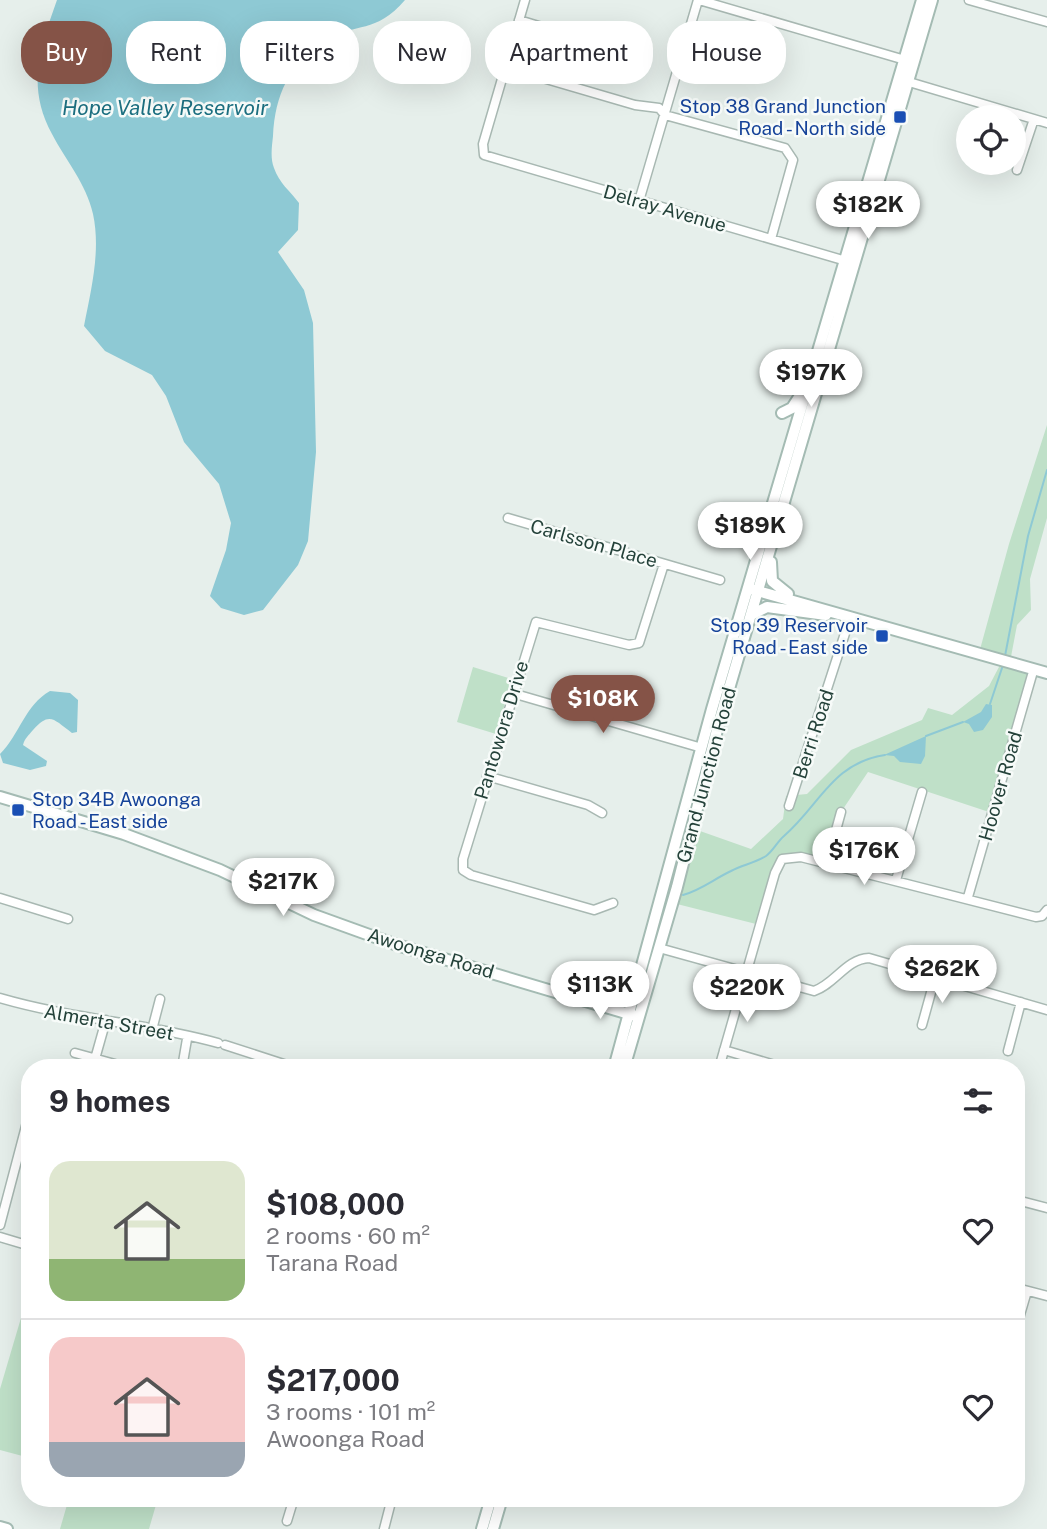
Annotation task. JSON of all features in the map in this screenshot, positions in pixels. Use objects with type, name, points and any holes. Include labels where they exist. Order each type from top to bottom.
[{"type":"main road","name":"Grand Junction Road","points":[[617,1059],[659,948],[718,726],[751,615],[753,590],[773,542],[812,374],[881,177],[909,82],[909,62],[922,0]]},
{"type":"main road","name":"Grand Junction Road","points":[[626,1059],[634,1015],[635,991],[702,748],[753,590],[851,262],[860,212],[932,0]]},
{"type":"main road","points":[[860,212],[874,182],[881,177]]},
{"type":"main road","points":[[782,413],[795,405],[812,374]]},
{"type":"main road","points":[[773,542],[772,581],[798,600]]},
{"type":"main road","points":[[753,590],[798,600],[1033,672],[1047,679]]},
{"type":"main road","points":[[753,590],[765,597],[829,615]]},
{"type":"main road","points":[[751,615],[768,607],[850,618]]},
{"type":"main road","points":[[1033,672],[1047,673]]},
{"type":"main road","points":[[708,765],[702,748],[718,726]]},
{"type":"main road","name":"Awoonga Road","points":[[0,797],[148,843],[220,870],[314,915],[397,945],[634,1015]]},
{"type":"main road","points":[[580,998],[635,991]]},
{"type":"main road","points":[[482,1529],[493,1507]]},
{"type":"main road","points":[[493,1529],[495,1507]]},
{"type":"main road","points":[[0,1528],[6,1529]]},
{"type":"street","points":[[522,21],[519,20],[525,0]]},
{"type":"street","points":[[639,201],[699,0],[909,62]]},
{"type":"street","points":[[970,0],[1003,5],[1047,22]]},
{"type":"street","points":[[909,82],[1047,122]]},
{"type":"street","name":"Delray Avenue","points":[[500,84],[483,144],[484,155],[851,262]]},
{"type":"street","points":[[563,84],[635,105],[659,108],[666,115],[790,151],[793,160],[771,239]]},
{"type":"street","points":[[1026,143],[1034,119]]},
{"type":"street","name":"Carlsson Place","points":[[508,518],[720,580]]},
{"type":"street","name":"Pantowora Drive","points":[[613,903],[594,910],[463,870],[463,859],[536,622],[629,645],[639,643],[664,564]]},
{"type":"street","name":"Berri Road","points":[[789,806],[850,618]]},
{"type":"street","name":"Hoover Road","points":[[968,897],[1033,672]]},
{"type":"street","points":[[512,693],[702,748]]},
{"type":"street","points":[[487,776],[588,805],[602,813]]},
{"type":"street","points":[[896,880],[922,792]]},
{"type":"street","points":[[827,863],[841,812]]},
{"type":"street","points":[[722,1059],[782,859],[791,856],[827,863],[968,897],[1036,917],[1042,916],[1047,910]]},
{"type":"street","points":[[0,898],[68,919]]},
{"type":"street","points":[[659,948],[814,991],[822,988],[853,962],[869,958],[1047,1010]]},
{"type":"street","points":[[922,1025],[935,978]]},
{"type":"street","name":"Almerta Street","points":[[0,998],[69,1016],[153,1026],[187,1038],[197,1037],[221,1044],[250,1059]]},
{"type":"street","points":[[153,1026],[160,999]]},
{"type":"street","points":[[1008,1051],[1021,1002]]},
{"type":"street","points":[[75,1053],[95,1059],[106,1020]]},
{"type":"street","points":[[184,1059],[187,1038]]},
{"type":"street","points":[[724,1050],[754,1059]]},
{"type":"street","points":[[0,1225],[21,1159]]},
{"type":"street","points":[[1025,1202],[1047,1208]]},
{"type":"street","points":[[0,1237],[21,1243]]},
{"type":"street","points":[[1025,1298],[1027,1291],[1047,1296]]},
{"type":"street","points":[[288,1521],[292,1507]]},
{"type":"street","points":[[384,1529],[390,1507]]},
{"type":"green space","points":[[1047,425],[1047,518],[1030,579],[1031,610],[1017,625],[1010,662],[979,653],[1009,544]]},
{"type":"green space","points":[[1000,665],[1032,675],[992,813],[868,772],[841,812],[827,863],[782,859],[760,925],[677,904],[700,831],[751,849],[783,819],[786,796],[807,794],[851,750],[922,720],[928,708],[952,715],[989,686]]},
{"type":"green space","points":[[473,667],[512,679],[496,734],[457,722]]},
{"type":"green space","points":[[21,1318],[21,1456],[0,1450],[0,1389]]},
{"type":"green space","points":[[66,1507],[155,1507],[149,1529],[60,1529]]},
{"type":"water","name":"Hope Valley Reservoir","points":[[57,0],[405,0],[384,18],[359,28],[359,21],[240,21],[240,84],[285,84],[274,121],[272,156],[279,178],[299,203],[298,230],[278,252],[304,290],[313,323],[316,452],[308,541],[298,565],[263,610],[244,615],[221,608],[210,596],[226,550],[231,523],[219,484],[184,442],[166,396],[152,375],[105,351],[84,326],[96,256],[93,214],[81,182],[57,144],[44,116],[38,84],[112,84],[112,21],[50,21]]},
{"type":"water","points":[[50,691],[70,693],[78,700],[77,732],[72,733],[56,721],[48,719],[39,724],[23,745],[47,761],[46,766],[30,770],[3,763],[0,754],[34,704]]},
{"type":"water","points":[[986,704],[992,705],[992,717],[983,730],[974,732],[969,724],[963,722],[981,712]]},
{"type":"water","points":[[926,736],[925,756],[921,764],[900,762],[894,756],[884,755]]},
{"type":"waterway","points":[[1005,656],[1028,536],[1047,470]]},
{"type":"waterway","points":[[990,704],[1003,665]]},
{"type":"waterway","points":[[926,736],[963,722]]},
{"type":"waterway","points":[[683,895],[766,856],[839,776],[867,760],[885,755]]},
{"type":"place","name":"Stop 38 Grand Junction Road - North side","points":[[900,117]]},
{"type":"place","name":"Stop 39 Reservoir Road - East side","points":[[882,636]]},
{"type":"place","name":"Stop 34B Awoonga Road - East side","points":[[18,810]]}]
